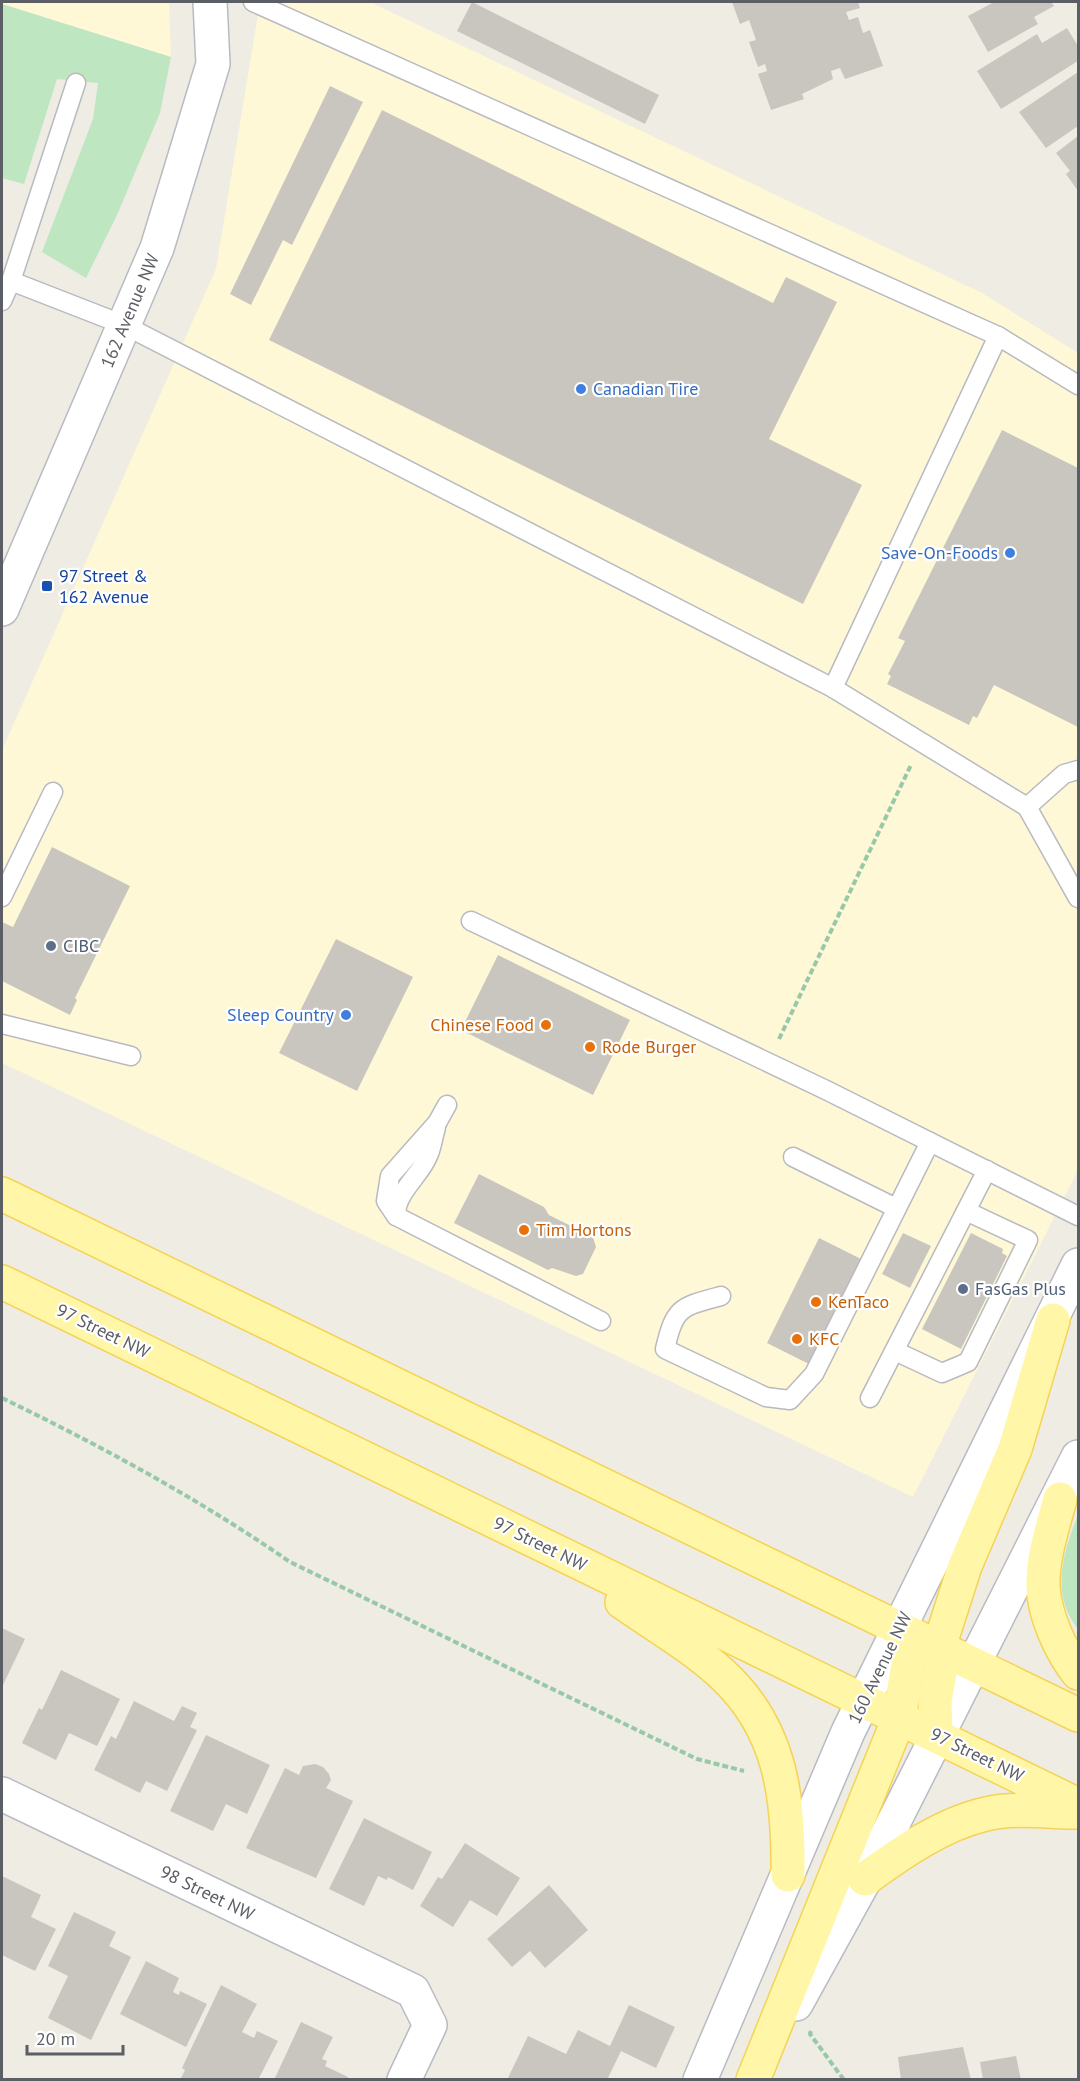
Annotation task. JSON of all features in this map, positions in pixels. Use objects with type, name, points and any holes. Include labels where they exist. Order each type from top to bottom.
[{"type":"main road","points":[[2,1194],[1078,1715]]},
{"type":"main road","name":"97 Street NW","points":[[2,1282],[1078,1805]]},
{"type":"main road","points":[[936,1735],[935,1702],[940,1666],[939,1647],[965,1566],[1015,1449],[1053,1320]]},
{"type":"main road","points":[[1059,1498],[1043,1586],[1053,1627],[1068,1659],[1078,1673]]},
{"type":"main road","points":[[548,1548],[722,1673],[747,1699],[778,1759],[789,1826],[788,1875]]},
{"type":"main road","points":[[754,2079],[899,1718],[911,1647],[899,1628]]},
{"type":"main road","points":[[865,1879],[897,1856],[935,1834],[987,1813],[1078,1812]]},
{"type":"street","name":"162 Avenue NW","points":[[2,609],[157,248],[213,64],[210,2]]},
{"type":"street","name":"160 Avenue NW","points":[[700,2079],[863,1701],[1053,1320],[1078,1265]]},
{"type":"street","points":[[754,2079],[865,1879],[1078,1457]]},
{"type":"street","name":"98 Street NW","points":[[2,1794],[413,1991],[430,2025],[404,2079]]},
{"type":"lane","points":[[253,2],[999,336],[1078,385]]},
{"type":"lane","points":[[2,301],[76,83]]},
{"type":"lane","points":[[11,280],[124,325],[833,688],[1027,807],[1078,897]]},
{"type":"lane","points":[[833,688],[999,336]]},
{"type":"lane","points":[[1027,807],[1064,774],[1078,770]]},
{"type":"lane","points":[[2,897],[53,792]]},
{"type":"lane","points":[[471,921],[767,1062],[1078,1216]]},
{"type":"lane","points":[[2,1024],[131,1056]]},
{"type":"lane","points":[[447,1105],[437,1123],[428,1156],[404,1193],[396,1209],[396,1216],[602,1321]]},
{"type":"lane","points":[[721,1296],[687,1305],[672,1320],[665,1349],[766,1398],[790,1400],[814,1374],[930,1142]]},
{"type":"lane","points":[[793,1157],[896,1208]]},
{"type":"lane","points":[[870,1398],[987,1170]]},
{"type":"lane","points":[[895,1351],[942,1372],[968,1362],[1028,1240],[966,1211]]},
{"type":"path","points":[[767,1062],[922,742]]},
{"type":"path","points":[[2,1398],[163,1482],[231,1521],[290,1562],[697,1759],[736,1771],[751,1772]]},
{"type":"path","points":[[810,2034],[844,2079]]},
{"type":"shaded area","points":[[2,2],[169,2],[171,57],[2,4]]},
{"type":"shaded area","points":[[260,2],[370,2],[982,293],[1078,353],[1078,1170],[913,1497],[2,1063],[2,750],[216,269]]},
{"type":"green space","points":[[2,4],[171,57],[160,113],[117,215],[86,278],[42,252],[93,119],[98,83],[57,79],[24,184],[2,178]]},
{"type":"green space","points":[[1078,1515],[1078,1629],[1069,1616],[1064,1602],[1062,1573],[1064,1558]]},
{"type":"building","points":[[472,2],[659,95],[645,124],[457,31]]},
{"type":"building","points":[[732,2],[858,2],[860,8],[846,12],[849,20],[858,17],[863,33],[870,30],[883,66],[845,79],[840,68],[831,71],[833,79],[802,94],[804,99],[771,110],[758,74],[767,71],[765,64],[758,67],[749,42],[756,40],[749,20],[740,24]]},
{"type":"building","points":[[994,2],[1051,2],[1054,6],[1034,17],[1038,24],[988,52],[968,16]]},
{"type":"building","points":[[1067,28],[1078,46],[1078,61],[1001,109],[977,71],[1037,34],[1042,43]]},
{"type":"building","points":[[1078,72],[1078,126],[1046,148],[1019,112]]},
{"type":"building","points":[[330,86],[363,102],[292,245],[283,240],[251,305],[230,294]]},
{"type":"building","name":"Canadian Tire","points":[[382,110],[773,303],[786,277],[837,302],[769,439],[862,485],[803,604],[269,340]]},
{"type":"building","points":[[1078,136],[1078,191],[1066,174],[1070,171],[1056,153]]},
{"type":"building","name":"Save-On-Foods","points":[[1002,430],[1078,468],[1078,727],[994,685],[977,718],[973,716],[969,725],[887,684],[891,676],[888,674],[905,641],[898,638]]},
{"type":"building","name":"CIBC","points":[[52,847],[130,886],[75,998],[77,1000],[70,1015],[2,981],[2,922],[13,927]]},
{"type":"building","name":"Sleep Country","points":[[336,939],[413,977],[357,1091],[279,1053]]},
{"type":"building","points":[[498,955],[630,1020],[593,1095],[461,1030]]},
{"type":"building","name":"Tim Hortons","points":[[479,1174],[544,1207],[549,1215],[593,1237],[596,1247],[583,1274],[576,1276],[552,1268],[548,1270],[454,1223]]},
{"type":"building","points":[[903,1233],[931,1246],[910,1288],[882,1274]]},
{"type":"building","name":"FasGas Plus","points":[[971,1233],[1003,1249],[1002,1253],[1007,1256],[961,1349],[922,1329]]},
{"type":"building","name":"KenTaco","points":[[819,1238],[865,1261],[813,1366],[767,1343]]},
{"type":"building","points":[[2,1628],[25,1639],[2,1687]]},
{"type":"building","points":[[61,1670],[120,1699],[97,1746],[69,1733],[56,1760],[22,1743],[39,1708],[42,1710]]},
{"type":"building","points":[[134,1701],[174,1721],[182,1706],[197,1713],[190,1727],[197,1730],[167,1791],[146,1781],[140,1793],[94,1770],[111,1736],[116,1739]]},
{"type":"building","points":[[206,1735],[270,1765],[247,1814],[226,1804],[213,1831],[170,1811]]},
{"type":"building","points":[[315,1764],[323,1767],[329,1774],[331,1780],[326,1788],[353,1801],[316,1878],[246,1848],[285,1768],[299,1775],[303,1766]]},
{"type":"building","points":[[364,1818],[432,1852],[413,1890],[388,1877],[387,1880],[378,1876],[364,1906],[329,1889]]},
{"type":"building","points":[[465,1843],[520,1878],[497,1916],[470,1900],[453,1927],[420,1906],[438,1877],[442,1879]]},
{"type":"building","points":[[2,1876],[41,1895],[31,1917],[56,1929],[35,1971],[2,1955]]},
{"type":"building","points":[[549,1885],[588,1930],[545,1968],[530,1951],[512,1967],[487,1939]]},
{"type":"building","points":[[74,1912],[116,1932],[109,1946],[131,1957],[91,2040],[48,2018],[68,1976],[48,1966]]},
{"type":"building","points":[[146,1961],[179,1978],[173,1992],[179,1995],[180,1991],[207,2004],[186,2047],[120,2014]]},
{"type":"building","points":[[221,1985],[257,2004],[242,2032],[254,2038],[257,2031],[278,2041],[258,2080],[180,2080],[185,2070],[182,2068]]},
{"type":"building","points":[[629,2005],[675,2027],[656,2068],[621,2051],[607,2080],[507,2080],[528,2036],[566,2054],[578,2030],[610,2046]]},
{"type":"building","points":[[301,2022],[333,2037],[322,2059],[327,2061],[325,2066],[348,2077],[347,2080],[274,2080]]},
{"type":"building","points":[[963,2047],[971,2080],[901,2080],[898,2057]]},
{"type":"building","points":[[1016,2056],[1021,2080],[983,2080],[980,2062]]},
{"type":"place","name":"Canadian Tire","points":[[581,389]]},
{"type":"place","name":"Save-On-Foods","points":[[1010,553]]},
{"type":"place","name":"97 Street & 162 Avenue","points":[[47,586]]},
{"type":"place","name":"CIBC","points":[[51,946]]},
{"type":"place","name":"Sleep Country","points":[[346,1015]]},
{"type":"place","name":"Chinese Food","points":[[546,1025]]},
{"type":"place","name":"Rode Burger","points":[[590,1047]]},
{"type":"place","name":"Tim Hortons","points":[[524,1230]]},
{"type":"place","name":"FasGas Plus","points":[[963,1289]]},
{"type":"place","name":"KenTaco","points":[[816,1302]]},
{"type":"place","name":"KFC","points":[[797,1339]]}]
